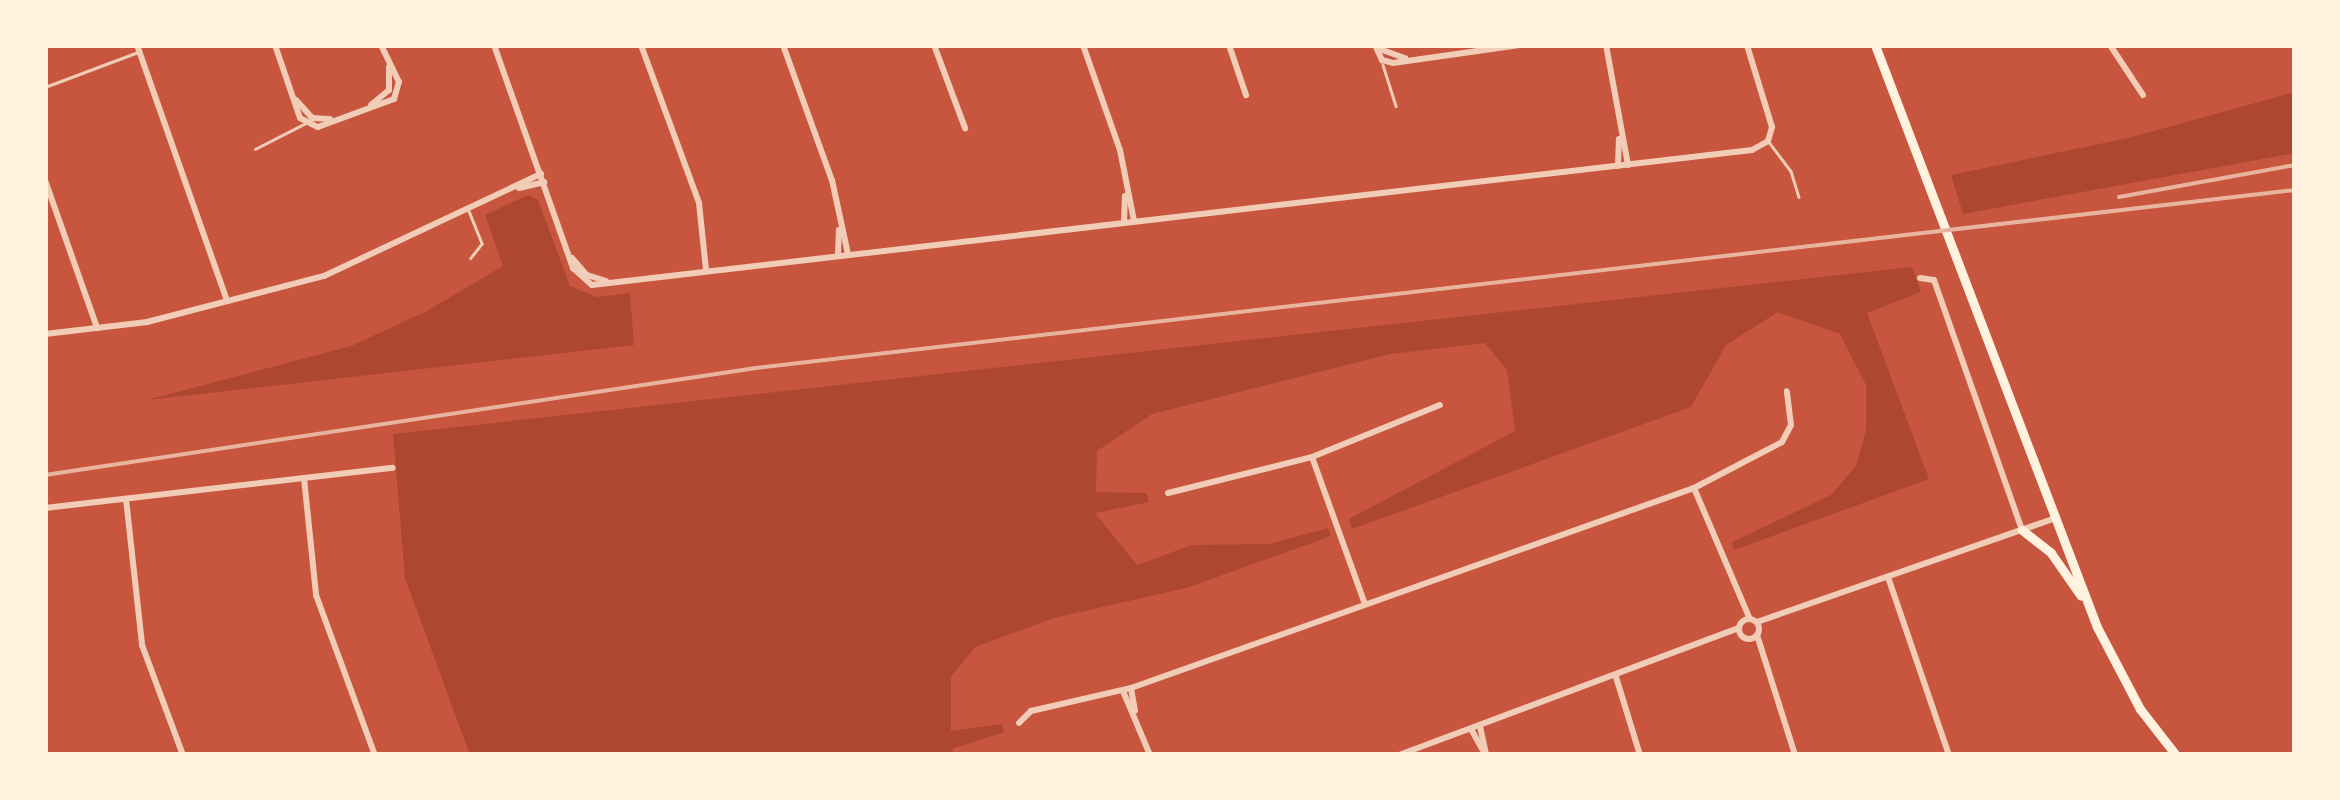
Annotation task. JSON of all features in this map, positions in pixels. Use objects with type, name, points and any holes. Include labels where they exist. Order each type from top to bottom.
[{"type":"main road","points":[[1875,45],[2093,616],[2140,709],[2176,755]]},
{"type":"main road","points":[[2022,530],[2051,553],[2093,616]]},
{"type":"street","points":[[278,47],[305,125],[318,128],[370,106],[389,90],[390,67],[382,45]]},
{"type":"street","points":[[494,45],[571,257],[585,279],[608,282],[1744,152],[1768,140],[1770,118],[1747,45]]},
{"type":"street","points":[[641,45],[699,203],[706,270]]},
{"type":"street","points":[[783,45],[832,180],[848,254]]},
{"type":"street","points":[[934,45],[965,128]]},
{"type":"street","points":[[1083,45],[1120,150],[1134,222]]},
{"type":"street","points":[[1229,45],[1246,94]]},
{"type":"street","points":[[1376,46],[1387,59],[1411,59],[1520,45]]},
{"type":"street","points":[[1606,45],[1628,165]]},
{"type":"street","points":[[2110,45],[2143,94]]},
{"type":"street","points":[[138,48],[226,298]]},
{"type":"street","points":[[295,99],[312,118],[336,118]]},
{"type":"street","points":[[1618,166],[1620,132]]},
{"type":"street","points":[[45,334],[147,322],[226,298],[324,276],[542,178]]},
{"type":"street","points":[[45,180],[97,328]]},
{"type":"street","points":[[1124,222],[1125,190]]},
{"type":"street","points":[[45,191],[56,207]]},
{"type":"street","points":[[838,255],[840,224]]},
{"type":"street","points":[[1920,278],[1934,280],[2022,530]]},
{"type":"street","points":[[1019,722],[1052,704],[1127,689],[1698,486],[1782,442],[1791,425],[1787,391]]},
{"type":"street","points":[[1168,494],[1312,456],[1440,405]]},
{"type":"street","points":[[1312,456],[1365,604]]},
{"type":"street","points":[[45,508],[393,468]]},
{"type":"street","points":[[304,478],[316,595],[375,755]]},
{"type":"street","points":[[1698,486],[1738,598],[1756,627],[1762,664],[1795,755]]},
{"type":"street","points":[[126,499],[142,645],[183,755]]},
{"type":"street","points":[[1399,755],[2055,518]]},
{"type":"street","points":[[1885,581],[1949,755]]},
{"type":"street","points":[[1738,598],[1742,631],[1762,664]]},
{"type":"street","points":[[1742,631],[1756,627]]},
{"type":"street","points":[[1612,678],[1640,755]]},
{"type":"street","points":[[1127,689],[1150,755]]},
{"type":"street","points":[[1480,726],[1486,755]]},
{"type":"street","points":[[1471,728],[1486,755]]},
{"type":"lane","points":[[45,87],[138,48]]},
{"type":"lane","points":[[1387,59],[1383,76],[1396,106]]},
{"type":"lane","points":[[255,149],[312,118]]},
{"type":"lane","points":[[1768,140],[1790,171],[1798,197]]},
{"type":"lane","points":[[468,210],[482,244],[471,258]]},
{"type":"shaded area","points":[[2295,92],[2295,153],[1963,214],[1951,175],[2128,138]]},
{"type":"shaded area","points":[[528,195],[538,200],[570,286],[597,297],[630,293],[634,345],[147,400],[351,346],[425,312],[503,266],[485,215]]},
{"type":"shaded area","points":[[1912,267],[1921,292],[1867,313],[1929,479],[1734,550],[1732,542],[1831,495],[1856,466],[1866,430],[1866,385],[1840,334],[1778,312],[1726,345],[1691,407],[1352,529],[1349,519],[1515,431],[1507,370],[1485,343],[1390,354],[1152,414],[1097,451],[1096,492],[1146,493],[1149,502],[1095,513],[1137,565],[1192,545],[1269,544],[1328,528],[1331,536],[1186,588],[1054,618],[975,647],[951,677],[951,731],[1002,724],[1004,732],[952,749],[955,755],[470,755],[405,578],[393,434]]},
{"type":"railway","points":[[2119,197],[2295,165]]},
{"type":"railway","points":[[45,475],[756,368],[2295,190]]}]
